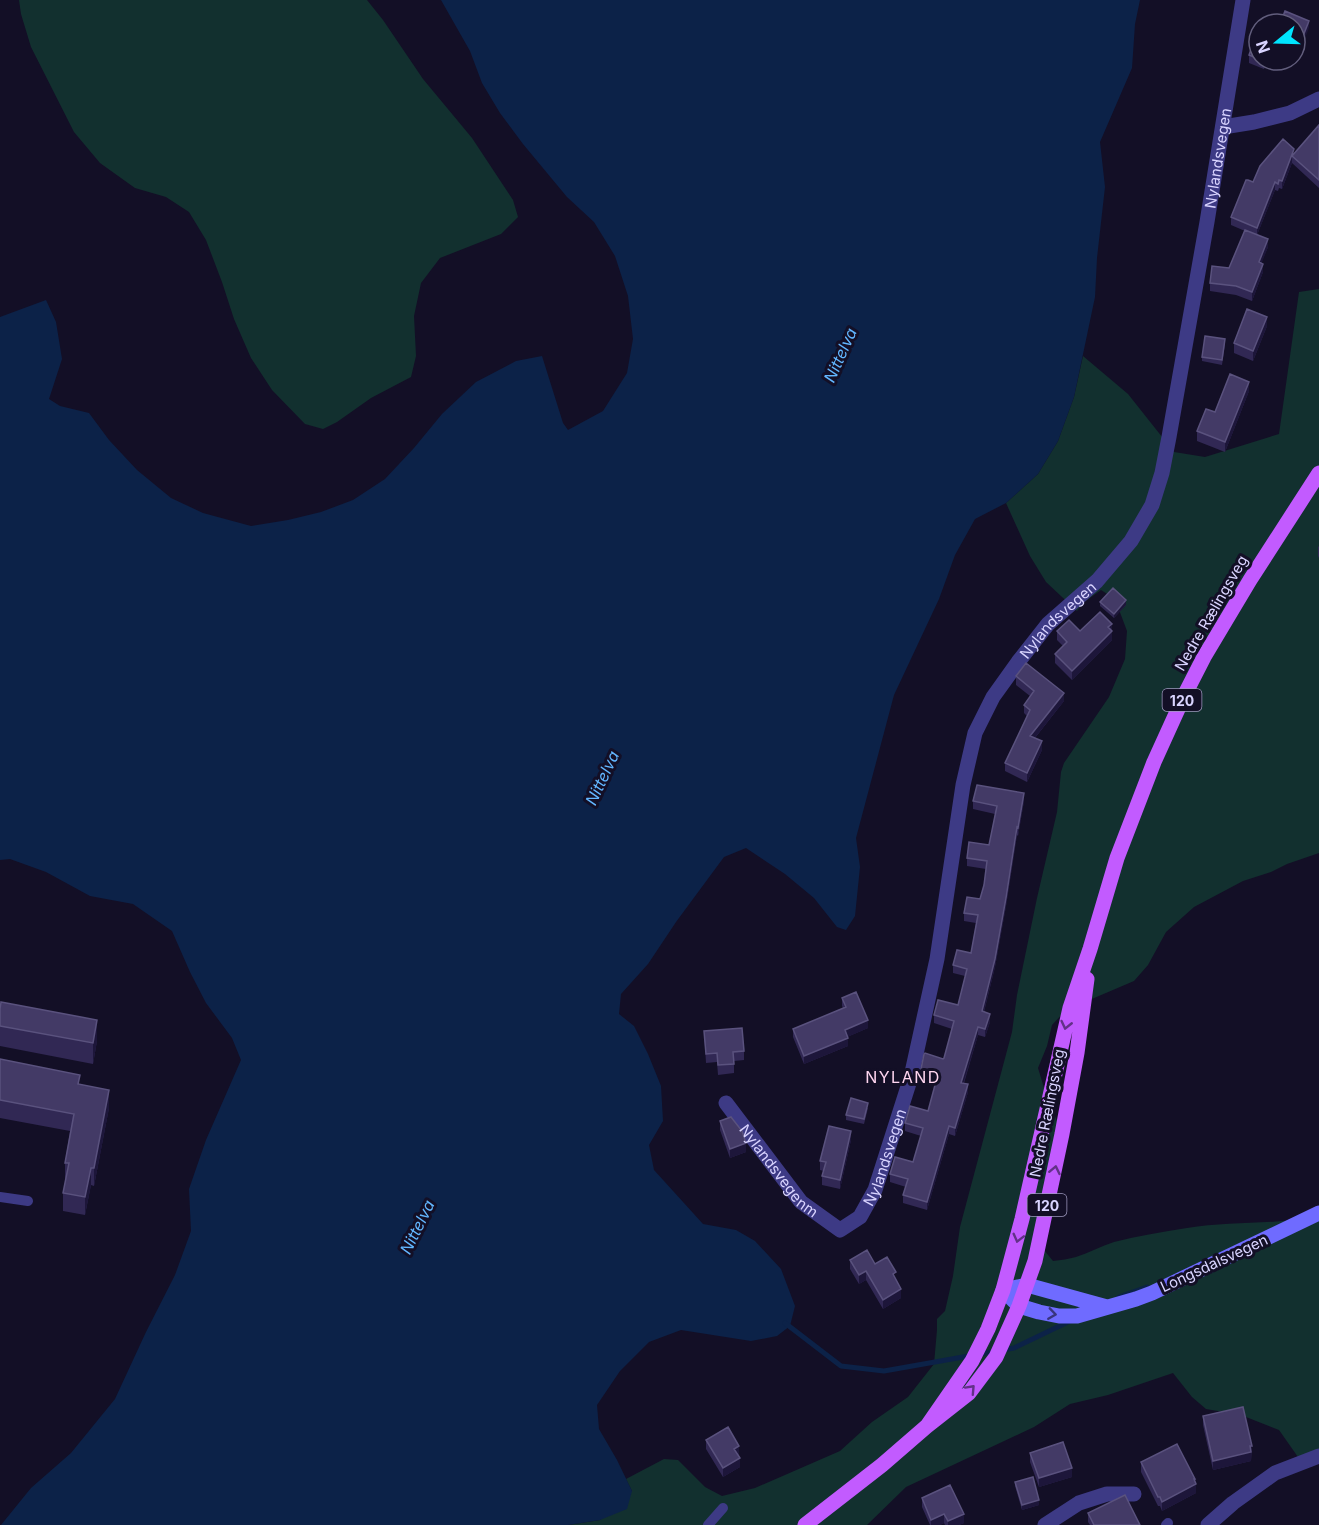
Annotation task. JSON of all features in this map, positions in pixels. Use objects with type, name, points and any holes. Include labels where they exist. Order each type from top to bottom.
[{"type":"main road","name":"Nedre Rælingsveg","points":[[927,1426],[972,1361],[988,1329],[1003,1290],[1020,1231],[1070,1008],[1129,824],[1154,762],[1204,657],[1319,472]]},
{"type":"main road","name":"Nedre Rælingsveg","points":[[805,1525],[969,1393],[996,1357],[1027,1285],[1043,1224],[1066,1112],[1083,1012],[1090,949]]},
{"type":"main road","name":"Longsdalsvegen","points":[[1003,1290],[1019,1306],[1059,1316],[1077,1316],[1152,1293],[1319,1213]]},
{"type":"main road","points":[[1003,1290],[1027,1285],[1107,1307]]},
{"type":"street","name":"Nylandsvegen","points":[[840,1230],[860,1217],[875,1190],[911,1077],[937,959],[963,785],[975,733],[993,697],[1018,662],[1048,624],[1097,581],[1131,541],[1152,505],[1162,473],[1169,437],[1243,0]]},
{"type":"street","points":[[1223,127],[1290,113],[1319,99]]},
{"type":"street","name":"Nylandsvegenm","points":[[726,1103],[801,1202],[840,1230]]},
{"type":"street","points":[[1208,1525],[1233,1503],[1275,1473],[1319,1456]]},
{"type":"street","points":[[1045,1525],[1080,1503],[1107,1494],[1134,1494]]},
{"type":"lane","points":[[0,1197],[28,1201]]},
{"type":"lane","points":[[708,1525],[723,1508]]},
{"type":"green space","points":[[19,0],[367,0],[423,79],[472,138],[513,200],[518,217],[501,234],[440,258],[421,283],[414,316],[416,356],[411,377],[371,398],[323,429],[305,424],[272,390],[251,358],[234,319],[206,240],[189,212],[166,197],[135,188],[100,163],[74,132],[31,47]]},
{"type":"green space","points":[[1319,289],[1319,853],[1243,881],[1194,907],[1166,932],[1148,965],[1134,981],[1066,1010],[1052,1025],[1038,1068],[1048,1101],[1067,1147],[1060,1152],[1044,1250],[1053,1261],[1076,1257],[1114,1242],[1168,1231],[1319,1216],[1319,1456],[1298,1457],[1279,1430],[1241,1415],[1206,1409],[1192,1397],[1173,1373],[1108,1395],[1070,1404],[1034,1427],[906,1487],[867,1525],[568,1525],[600,1520],[632,1491],[626,1479],[664,1459],[678,1460],[705,1487],[722,1496],[755,1488],[840,1451],[872,1422],[908,1397],[934,1364],[937,1319],[945,1311],[960,1227],[1012,1032],[1017,995],[1057,812],[1061,772],[1064,763],[1109,697],[1125,659],[1127,631],[1115,599],[1101,590],[1083,603],[1077,611],[1046,582],[1030,556],[1006,503],[1038,474],[1058,441],[1074,397],[1083,356],[1128,394],[1174,452],[1205,457],[1279,434],[1299,292]]},
{"type":"water","name":"Nittelva","points":[[441,0],[1140,0],[1135,24],[1132,68],[1100,142],[1105,187],[1095,297],[1074,397],[1058,441],[1038,474],[1006,503],[975,519],[955,555],[939,599],[894,695],[856,838],[860,867],[855,916],[846,930],[837,927],[814,898],[785,874],[746,848],[724,857],[648,964],[621,994],[619,1014],[634,1026],[661,1086],[663,1121],[649,1145],[654,1170],[703,1224],[736,1230],[755,1241],[781,1269],[795,1306],[790,1326],[777,1336],[751,1341],[681,1330],[649,1342],[620,1371],[597,1405],[599,1429],[632,1491],[627,1509],[600,1520],[568,1525],[1,1525],[31,1488],[71,1453],[115,1399],[175,1275],[191,1231],[189,1189],[206,1140],[241,1060],[232,1038],[206,1003],[172,931],[133,904],[90,896],[46,872],[10,859],[0,860],[0,317],[46,300],[56,322],[62,359],[49,399],[60,406],[89,413],[109,440],[137,470],[171,498],[203,513],[251,526],[321,512],[353,500],[385,479],[442,414],[476,382],[516,361],[542,356],[563,423],[568,430],[603,411],[627,373],[633,339],[628,296],[615,256],[594,222],[567,197],[500,113],[482,83],[470,51]]},
{"type":"building","points":[[1319,125],[1319,180],[1292,156]]},
{"type":"building","points":[[1283,139],[1294,149],[1282,181],[1279,180],[1278,184],[1275,182],[1257,228],[1231,217],[1246,180],[1253,182],[1260,166]]},
{"type":"building","points":[[1245,230],[1268,239],[1259,262],[1263,264],[1252,292],[1236,286],[1210,283],[1212,266],[1229,268]]},
{"type":"building","points":[[1247,309],[1267,317],[1253,351],[1234,343]]},
{"type":"building","points":[[1205,336],[1225,339],[1222,360],[1202,357]]},
{"type":"building","points":[[1230,374],[1249,382],[1225,442],[1197,431],[1206,409],[1215,412]]},
{"type":"building","points":[[1113,588],[1126,600],[1114,614],[1100,602]]},
{"type":"building","points":[[1100,612],[1112,624],[1108,627],[1112,631],[1072,671],[1055,654],[1067,642],[1057,631],[1069,620],[1080,631]]},
{"type":"building","points":[[1026,663],[1064,693],[1030,736],[1042,741],[1027,773],[1005,763],[1030,710],[1024,705],[1034,691],[1016,676]]},
{"type":"building","points":[[977,785],[1024,793],[995,959],[982,1011],[990,1014],[985,1029],[978,1027],[961,1083],[968,1084],[955,1128],[949,1126],[927,1202],[903,1195],[908,1179],[890,1174],[895,1157],[913,1162],[923,1128],[905,1123],[910,1106],[928,1111],[938,1074],[921,1069],[924,1054],[944,1058],[954,1021],[934,1015],[938,1000],[958,1005],[967,969],[953,965],[957,950],[971,953],[978,915],[964,913],[967,897],[980,899],[987,861],[967,858],[969,842],[989,845],[997,806],[973,801]]},
{"type":"building","points":[[856,992],[868,1020],[845,1030],[848,1038],[804,1056],[793,1029],[846,1007],[842,998]]},
{"type":"building","points":[[1,1002],[97,1020],[93,1043],[0,1026]]},
{"type":"building","points":[[742,1028],[744,1051],[733,1052],[734,1064],[718,1065],[717,1053],[706,1054],[704,1031]]},
{"type":"building","points":[[0,1059],[80,1075],[78,1084],[109,1090],[94,1168],[91,1168],[85,1197],[63,1193],[69,1163],[65,1163],[74,1114],[0,1100]]},
{"type":"building","points":[[851,1098],[868,1103],[864,1119],[846,1115]]},
{"type":"building","points":[[731,1117],[742,1131],[746,1143],[730,1149],[720,1121]]},
{"type":"building","points":[[829,1126],[851,1131],[840,1180],[822,1176],[826,1162],[820,1161]]},
{"type":"building","points":[[867,1250],[875,1264],[887,1257],[896,1272],[893,1274],[901,1289],[883,1300],[866,1271],[859,1275],[850,1260]]},
{"type":"building","points":[[1243,1407],[1252,1446],[1250,1446],[1251,1452],[1213,1461],[1203,1416]]},
{"type":"building","points":[[728,1427],[739,1446],[734,1449],[740,1458],[723,1468],[706,1440]]},
{"type":"building","points":[[1063,1442],[1072,1468],[1039,1478],[1030,1453]]},
{"type":"building","points":[[1177,1444],[1196,1484],[1162,1502],[1141,1462]]},
{"type":"building","points":[[1033,1477],[1039,1500],[1022,1505],[1015,1482]]},
{"type":"building","points":[[950,1485],[964,1514],[948,1521],[944,1514],[931,1520],[922,1498]]},
{"type":"building","points":[[1125,1495],[1140,1525],[1094,1525],[1088,1513]]},
{"type":"waterway","points":[[1119,1297],[1147,1287]]},
{"type":"waterway","points":[[785,1323],[841,1366],[884,1371],[1014,1348],[1070,1321]]},
{"type":"district","name":"NYLAND","points":[[903,1077]]}]
